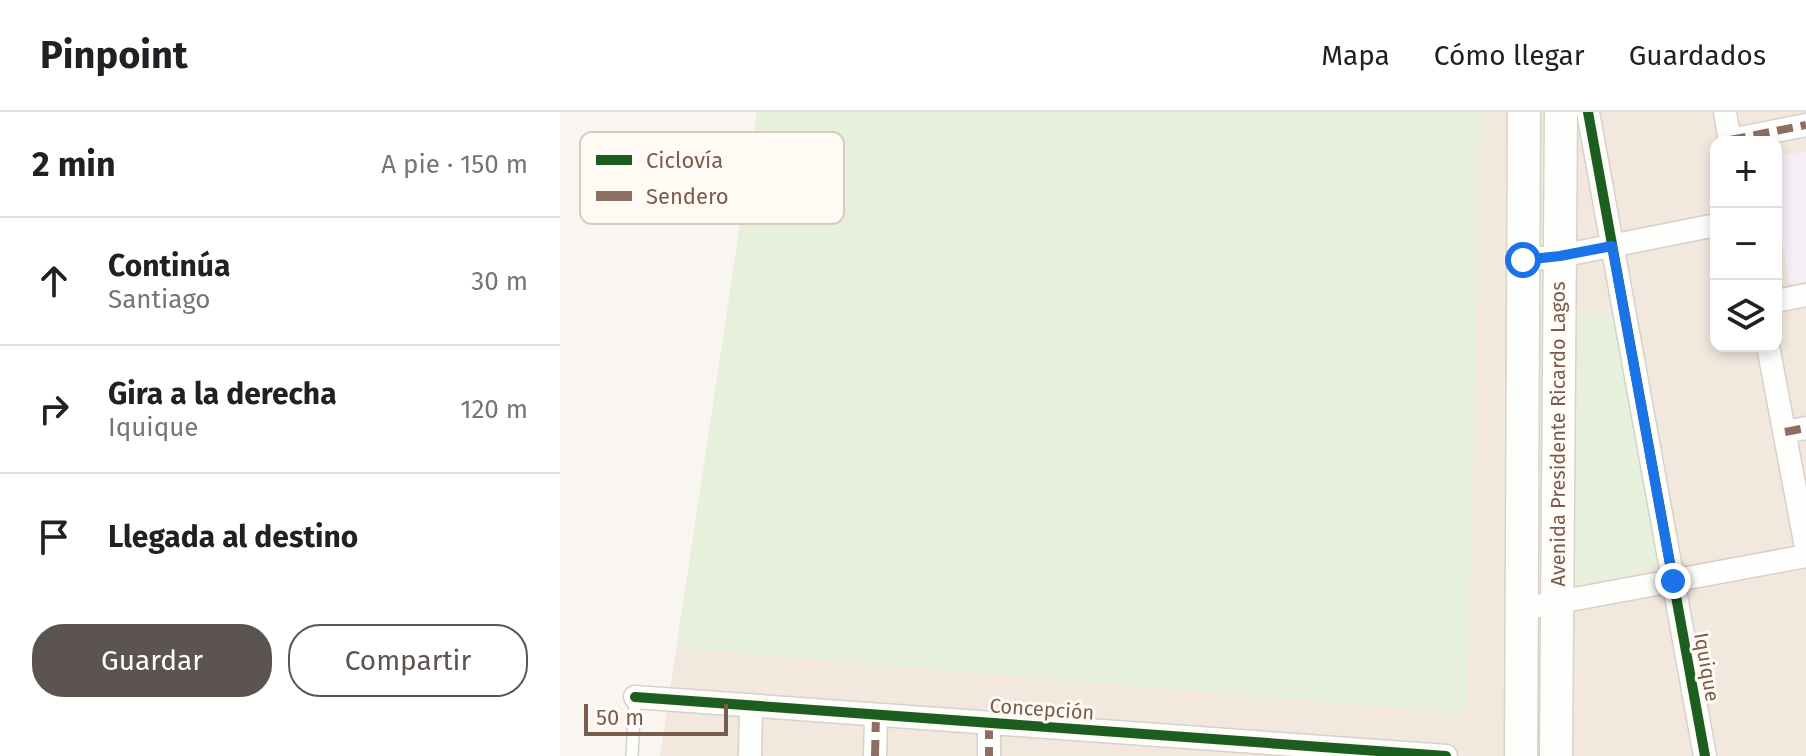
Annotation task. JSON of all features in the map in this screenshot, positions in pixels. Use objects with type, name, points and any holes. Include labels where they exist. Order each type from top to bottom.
[{"type":"street","name":"Avenida Presidente Ricardo Lagos","points":[[1521,756],[1524,112]]},
{"type":"street","name":"Avenida Presidente Ricardo Lagos","points":[[1556,756],[1561,112]]},
{"type":"street","name":"Iquique","points":[[1588,112],[1705,756]]},
{"type":"street","points":[[1725,112],[1729,136]]},
{"type":"street","points":[[1754,136],[1806,125]]},
{"type":"street","points":[[1523,260],[1560,256],[1710,226]]},
{"type":"street","points":[[1782,300],[1806,295]]},
{"type":"street","points":[[1770,352],[1795,430],[1806,547]]},
{"type":"street","points":[[1521,609],[1806,556]]},
{"type":"street","name":"Concepción","points":[[635,697],[1380,754],[1446,756]]},
{"type":"street","points":[[750,756],[751,705]]},
{"type":"street","points":[[875,756],[876,715]]},
{"type":"street","points":[[989,723],[989,756]]},
{"type":"lane","points":[[632,756],[635,697]]},
{"type":"shaded area","points":[[757,112],[1806,112],[1806,756],[660,756],[740,224],[844,224],[844,132],[754,132]]},
{"type":"shaded area","points":[[1806,151],[1806,281],[1790,284],[1782,241],[1782,156]]},
{"type":"green space","points":[[757,112],[1481,112],[1467,714],[677,648],[740,224],[844,224],[844,132],[754,132]]},
{"type":"green space","points":[[1534,112],[1552,112],[1547,756],[1530,756]]},
{"type":"green space","points":[[1599,312],[1616,319],[1666,566],[1572,587],[1573,329],[1582,313]]},
{"type":"marked path","points":[[1750,136],[1806,125]]},
{"type":"marked path","points":[[1785,432],[1806,428]]},
{"type":"marked path","points":[[875,756],[876,715]]},
{"type":"marked path","points":[[989,723],[989,756]]},
{"type":"cycle path","points":[[1588,112],[1705,756]]},
{"type":"cycle path","points":[[635,697],[1446,756]]},
{"type":"route","points":[[1523,260],[1612,246],[1673,581]]}]
